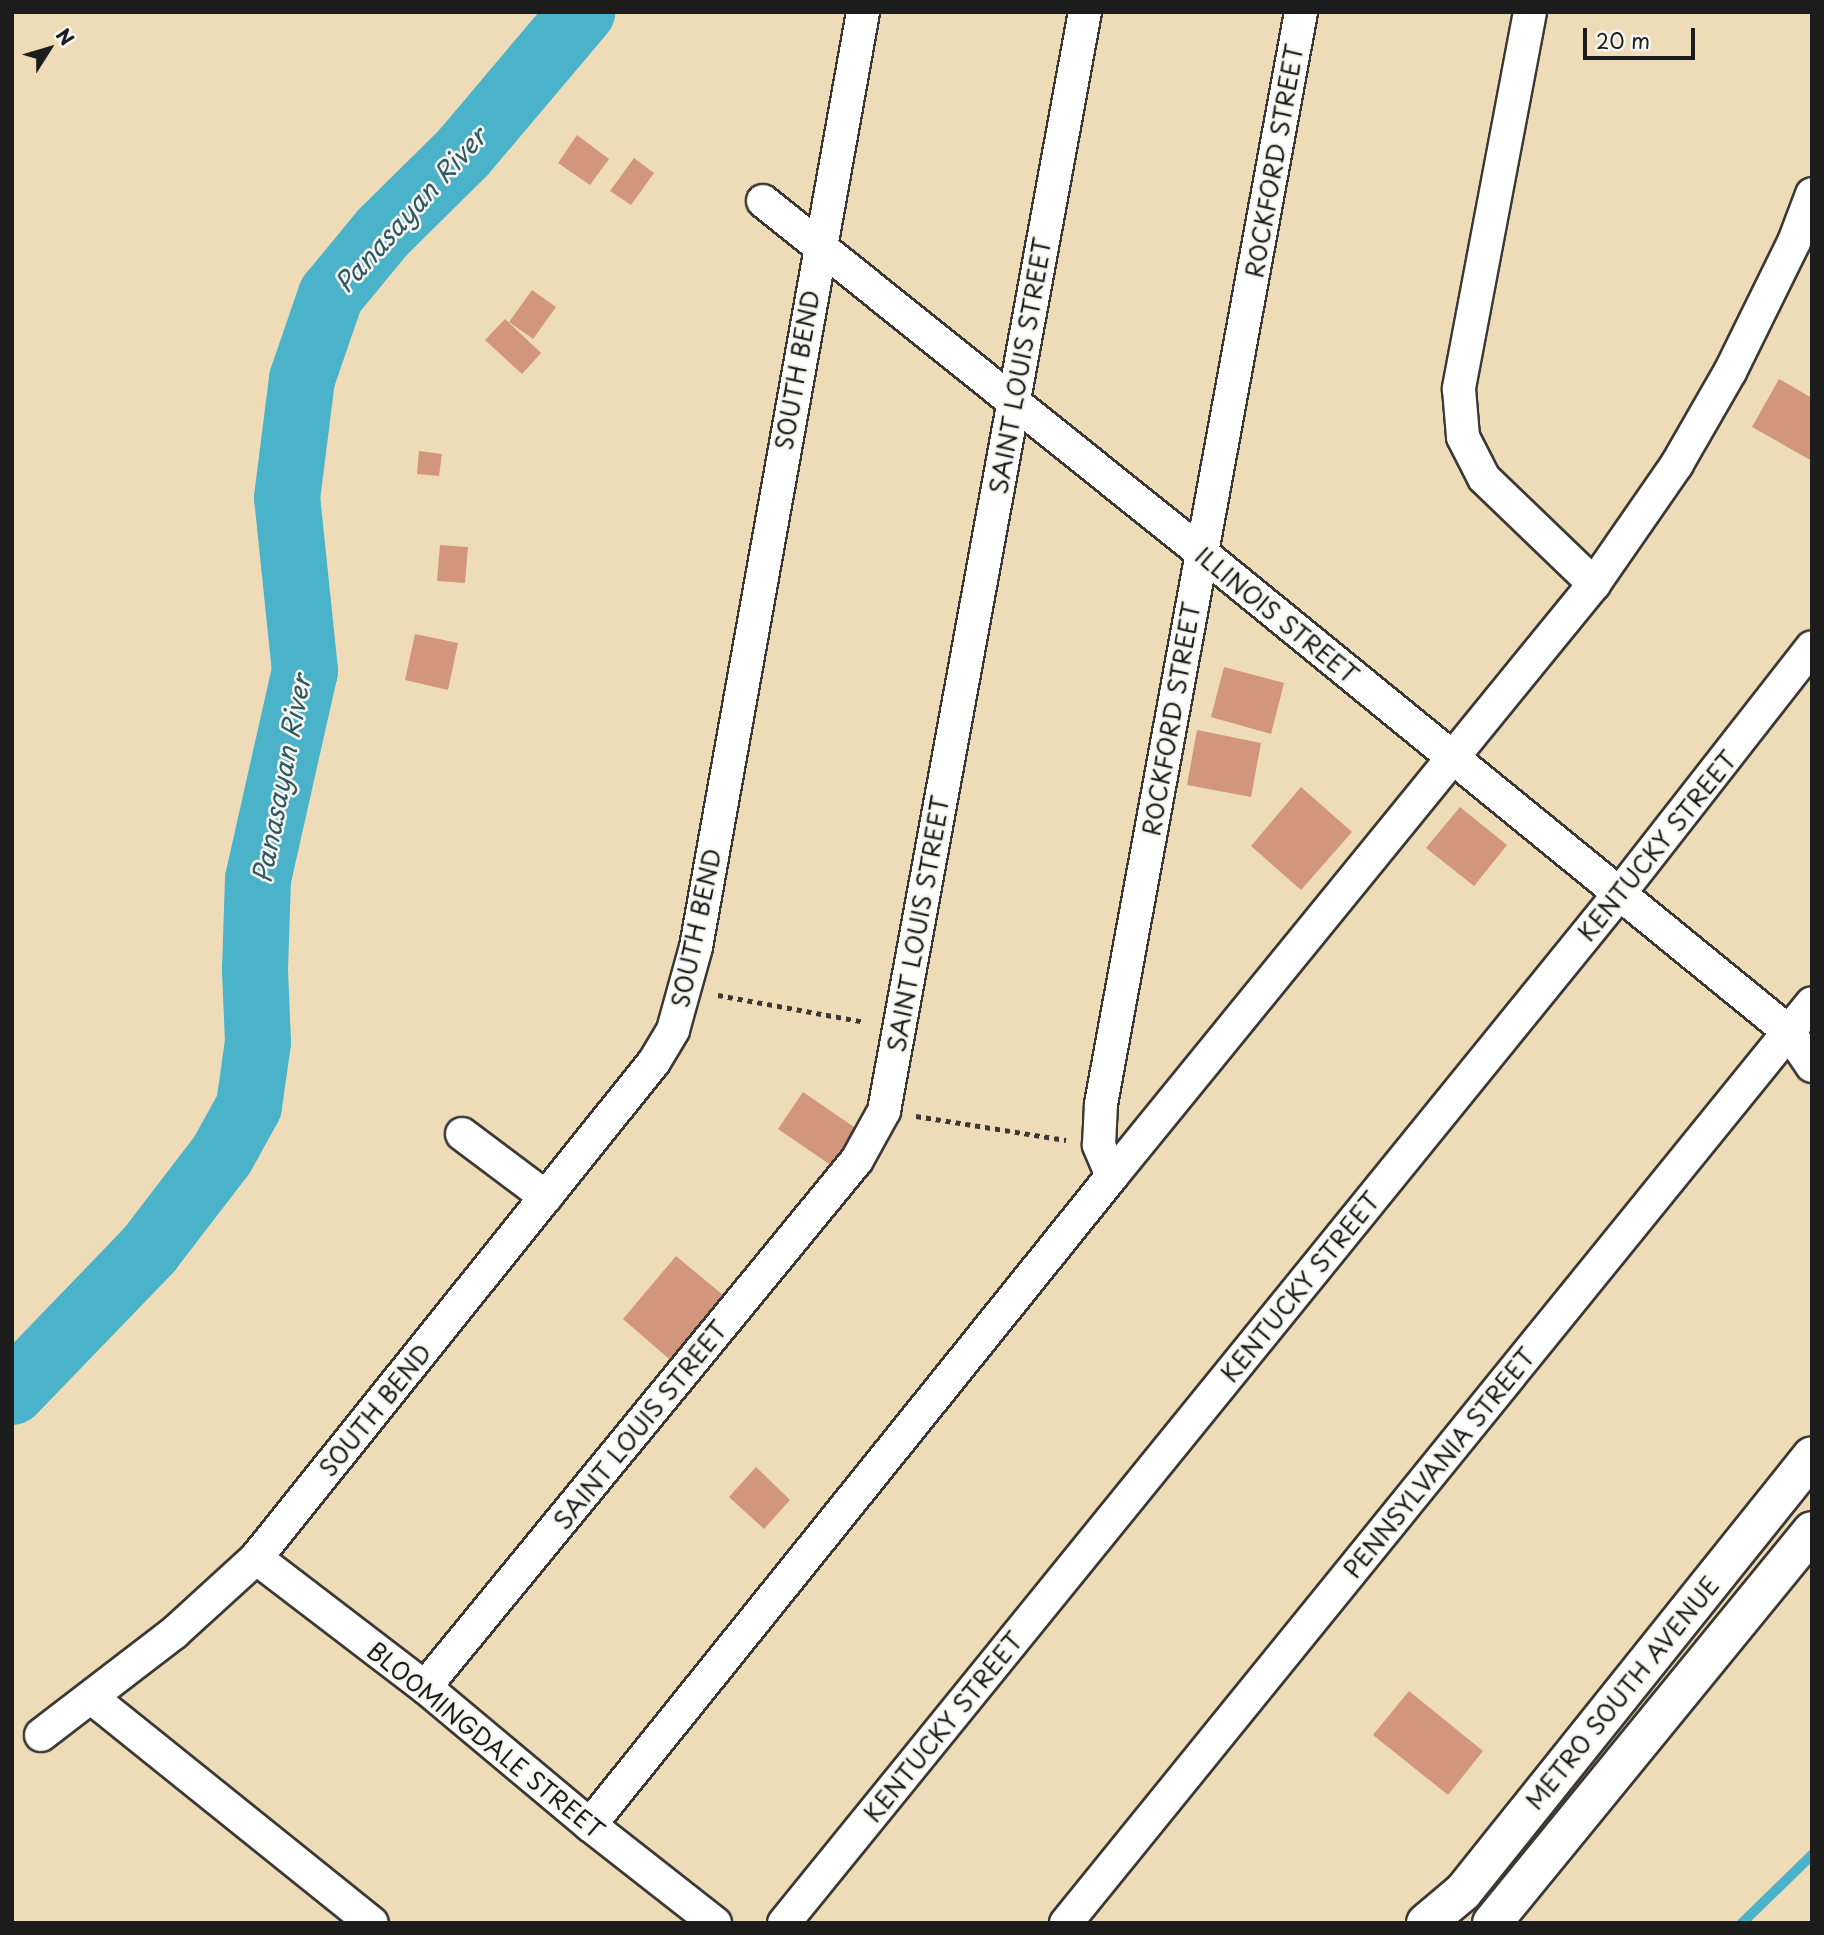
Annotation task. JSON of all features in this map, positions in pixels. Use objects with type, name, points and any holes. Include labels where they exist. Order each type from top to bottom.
[{"type":"street","name":"SOUTH BEND","points":[[41,1735],[92,1698],[202,1609],[256,1558],[654,1062],[673,1030],[687,989],[863,12]]},
{"type":"street","name":"SAINT LOUIS STREET","points":[[425,1688],[857,1160],[884,1111],[1085,12]]},
{"type":"street","name":"ROCKFORD STREET","points":[[1112,1176],[1099,1145],[1101,1104],[1301,12]]},
{"type":"street","points":[[1530,12],[1459,389],[1463,438],[1484,478],[1594,584]]},
{"type":"street","points":[[590,1825],[1112,1176],[1594,584],[1677,464],[1730,372],[1794,242],[1812,194]]},
{"type":"street","name":"ILLINOIS STREET","points":[[763,201],[1202,553],[1619,894],[1801,1036],[1812,1066]]},
{"type":"street","name":"KENTUCKY STREET","points":[[784,1923],[1619,894],[1812,648]]},
{"type":"street","name":"PENNSYLVANIA STREET","points":[[1066,1923],[1801,1036],[1812,1003]]},
{"type":"street","points":[[462,1134],[546,1197]]},
{"type":"street","name":"METRO SOUTH AVENUE","points":[[1426,1923],[1463,1892],[1812,1456]]},
{"type":"street","name":"METRO SOUTH AVENUE","points":[[1493,1923],[1812,1531]]},
{"type":"street","name":"BLOOMINGDALE STREET","points":[[256,1558],[425,1688],[590,1825],[715,1923]]},
{"type":"street","points":[[92,1698],[372,1923]]},
{"type":"path","points":[[687,989],[899,1028]]},
{"type":"path","points":[[884,1111],[1099,1145]]},
{"type":"building","points":[[577,135],[609,159],[590,185],[558,163]]},
{"type":"building","points":[[634,158],[654,173],[631,205],[610,191]]},
{"type":"building","points":[[532,290],[556,307],[533,339],[509,322]]},
{"type":"building","points":[[505,319],[541,353],[522,374],[485,340]]},
{"type":"building","points":[[1779,379],[1812,398],[1812,461],[1752,427]]},
{"type":"building","points":[[419,451],[442,454],[439,476],[417,474]]},
{"type":"building","points":[[440,545],[468,547],[465,583],[437,581]]},
{"type":"building","points":[[415,634],[458,643],[448,690],[405,680]]},
{"type":"building","points":[[1224,667],[1284,683],[1271,734],[1211,717]]},
{"type":"building","points":[[1197,730],[1261,743],[1251,797],[1187,785]]},
{"type":"building","points":[[1301,787],[1352,832],[1301,890],[1251,846]]},
{"type":"building","points":[[1460,807],[1507,845],[1474,886],[1426,848]]},
{"type":"building","points":[[803,1092],[857,1129],[832,1166],[778,1129]]},
{"type":"building","points":[[676,1256],[729,1300],[675,1364],[623,1319]]},
{"type":"building","points":[[756,1467],[790,1500],[764,1529],[729,1497]]},
{"type":"building","points":[[1409,1691],[1483,1751],[1448,1795],[1373,1735]]},
{"type":"waterway","name":"Panasayan River","points":[[12,1392],[149,1250],[222,1155],[249,1106],[258,1042],[255,969],[258,879],[305,671],[287,498],[302,379],[331,295],[383,232],[463,153],[582,12]]},
{"type":"waterway","points":[[1742,1923],[1812,1855]]}]
